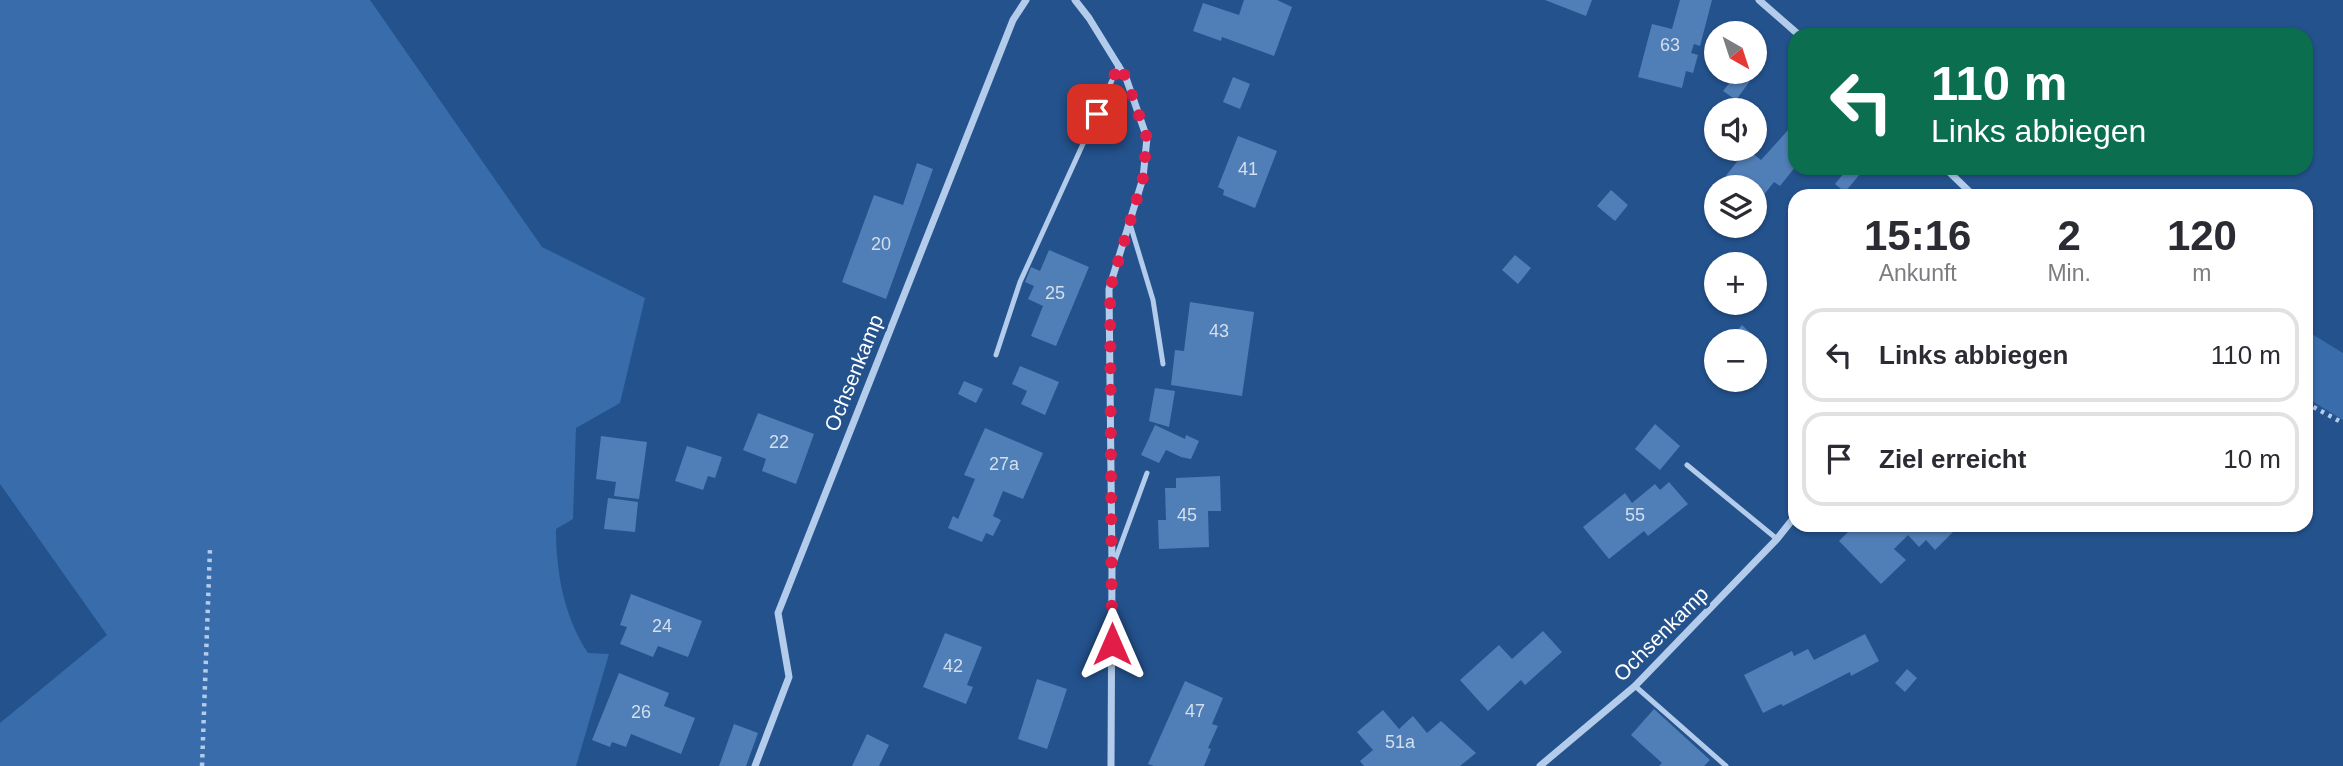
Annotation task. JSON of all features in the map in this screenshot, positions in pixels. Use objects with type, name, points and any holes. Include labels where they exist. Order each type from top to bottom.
[{"type":"street","name":"Ochsenkamp","points":[[755,766],[789,677],[778,613],[1013,20],[1026,0]]},
{"type":"street","points":[[1075,0],[1126,78],[1147,138],[1143,178],[1110,289],[1111,766]]},
{"type":"street","points":[[1759,0],[1791,28]]},
{"type":"street","points":[[1952,175],[1967,189]]},
{"type":"street","name":"Ochsenkamp","points":[[1540,766],[1635,686],[1788,525]]},
{"type":"lane","points":[[996,355],[1020,282],[1119,65]]},
{"type":"lane","points":[[1129,223],[1153,300],[1163,364]]},
{"type":"lane","points":[[1687,465],[1777,539]]},
{"type":"lane","points":[[1112,566],[1147,473]]},
{"type":"lane","points":[[1635,686],[1726,766]]},
{"type":"path","points":[[2313,406],[2343,423]]},
{"type":"path","points":[[202,766],[210,550]]},
{"type":"shaded area","points":[[0,0],[370,0],[542,247],[645,298],[620,403],[576,428],[573,519],[556,529],[560,578],[573,624],[588,653],[609,654],[576,766],[0,766],[0,723],[107,635],[0,484]]},
{"type":"shaded area","points":[[2313,335],[2343,353],[2343,420],[2313,402]]},
{"type":"building","points":[[1244,0],[1277,0],[1292,7],[1274,56],[1222,37],[1221,41],[1193,31],[1203,3],[1239,15]]},
{"type":"building","points":[[1545,0],[1592,0],[1586,16]]},
{"type":"building","points":[[1680,0],[1712,0],[1707,21],[1704,21],[1700,46],[1694,44],[1691,53],[1698,55],[1693,73],[1686,71],[1682,88],[1638,77],[1652,24],[1672,29]]},
{"type":"building","points":[[1233,77],[1250,84],[1240,109],[1223,102]]},
{"type":"building","points":[[1729,84],[1748,84],[1737,98],[1723,91]]},
{"type":"building","points":[[1788,130],[1789,175],[1780,186],[1774,182],[1767,191],[1767,175],[1726,175],[1738,161],[1767,161],[1767,153]]},
{"type":"building","points":[[1238,136],[1277,151],[1255,208],[1223,195],[1224,190],[1218,187]]},
{"type":"building","points":[[917,163],[933,169],[886,299],[842,282],[874,195],[903,205]]},
{"type":"building","points":[[1842,175],[1859,175],[1848,189],[1841,189],[1835,184]]},
{"type":"building","points":[[1611,190],[1628,205],[1615,221],[1597,206]]},
{"type":"building","points":[[1049,250],[1089,267],[1056,346],[1031,336],[1043,306],[1028,299],[1034,286],[1025,282],[1031,267],[1040,271]]},
{"type":"building","points":[[1515,255],[1531,268],[1518,284],[1502,270]]},
{"type":"building","points":[[1190,302],[1254,312],[1242,396],[1171,385],[1175,350],[1184,351]]},
{"type":"building","points":[[1020,366],[1059,382],[1045,415],[1021,404],[1027,391],[1012,384]]},
{"type":"building","points":[[964,381],[983,389],[976,403],[958,394]]},
{"type":"building","points":[[1155,388],[1175,391],[1169,427],[1149,421]]},
{"type":"building","points":[[758,413],[814,434],[796,484],[762,471],[766,459],[743,450]]},
{"type":"building","points":[[1655,424],[1680,446],[1660,470],[1635,449]]},
{"type":"building","points":[[1155,425],[1185,439],[1186,435],[1199,441],[1191,459],[1166,450],[1159,463],[1141,455]]},
{"type":"building","points":[[985,428],[1043,453],[1023,499],[1003,491],[993,516],[1001,520],[993,536],[986,533],[982,542],[948,528],[953,516],[958,519],[975,479],[964,475]]},
{"type":"building","points":[[601,436],[647,442],[639,499],[614,496],[616,482],[596,479]]},
{"type":"building","points":[[687,446],[722,457],[715,478],[708,476],[703,490],[675,481]]},
{"type":"building","points":[[1220,476],[1221,511],[1208,511],[1209,547],[1159,549],[1158,520],[1166,520],[1165,488],[1176,488],[1176,478]]},
{"type":"building","points":[[1669,482],[1688,504],[1648,536],[1644,531],[1609,559],[1583,527],[1625,493],[1632,503],[1655,484],[1660,490]]},
{"type":"building","points":[[608,498],[638,502],[635,532],[604,529]]},
{"type":"building","points":[[1848,532],[1953,532],[1935,550],[1926,540],[1919,547],[1908,535],[1894,549],[1906,560],[1881,584],[1839,541]]},
{"type":"building","points":[[631,594],[702,621],[688,657],[658,646],[653,657],[620,644],[627,627],[620,625]]},
{"type":"building","points":[[1543,631],[1562,652],[1525,685],[1521,680],[1488,711],[1460,680],[1499,645],[1512,659]]},
{"type":"building","points":[[945,633],[982,647],[967,685],[973,687],[966,704],[923,687]]},
{"type":"building","points":[[1865,634],[1879,661],[1851,676],[1850,672],[1783,706],[1781,704],[1763,713],[1744,675],[1792,651],[1794,656],[1808,649],[1814,660]]},
{"type":"building","points":[[1907,669],[1917,678],[1905,692],[1895,683]]},
{"type":"building","points":[[619,673],[669,693],[664,706],[695,718],[681,754],[631,734],[626,747],[612,742],[610,747],[592,740]]},
{"type":"building","points":[[1037,679],[1067,689],[1047,749],[1018,739]]},
{"type":"building","points":[[1185,681],[1223,698],[1212,724],[1218,726],[1208,748],[1211,749],[1204,766],[1148,764]]},
{"type":"building","points":[[1654,709],[1710,760],[1704,766],[1659,766],[1662,763],[1631,735]]},
{"type":"building","points":[[1383,710],[1399,729],[1413,716],[1427,733],[1441,721],[1476,753],[1460,766],[1364,766],[1360,761],[1373,750],[1357,732]]},
{"type":"building","points":[[734,724],[758,733],[746,766],[719,766]]},
{"type":"building","points":[[867,734],[889,745],[879,766],[852,766]]},
{"type":"route","points":[[1097,114],[1119,65],[1147,138],[1143,178],[1110,289],[1112,644]]}]
